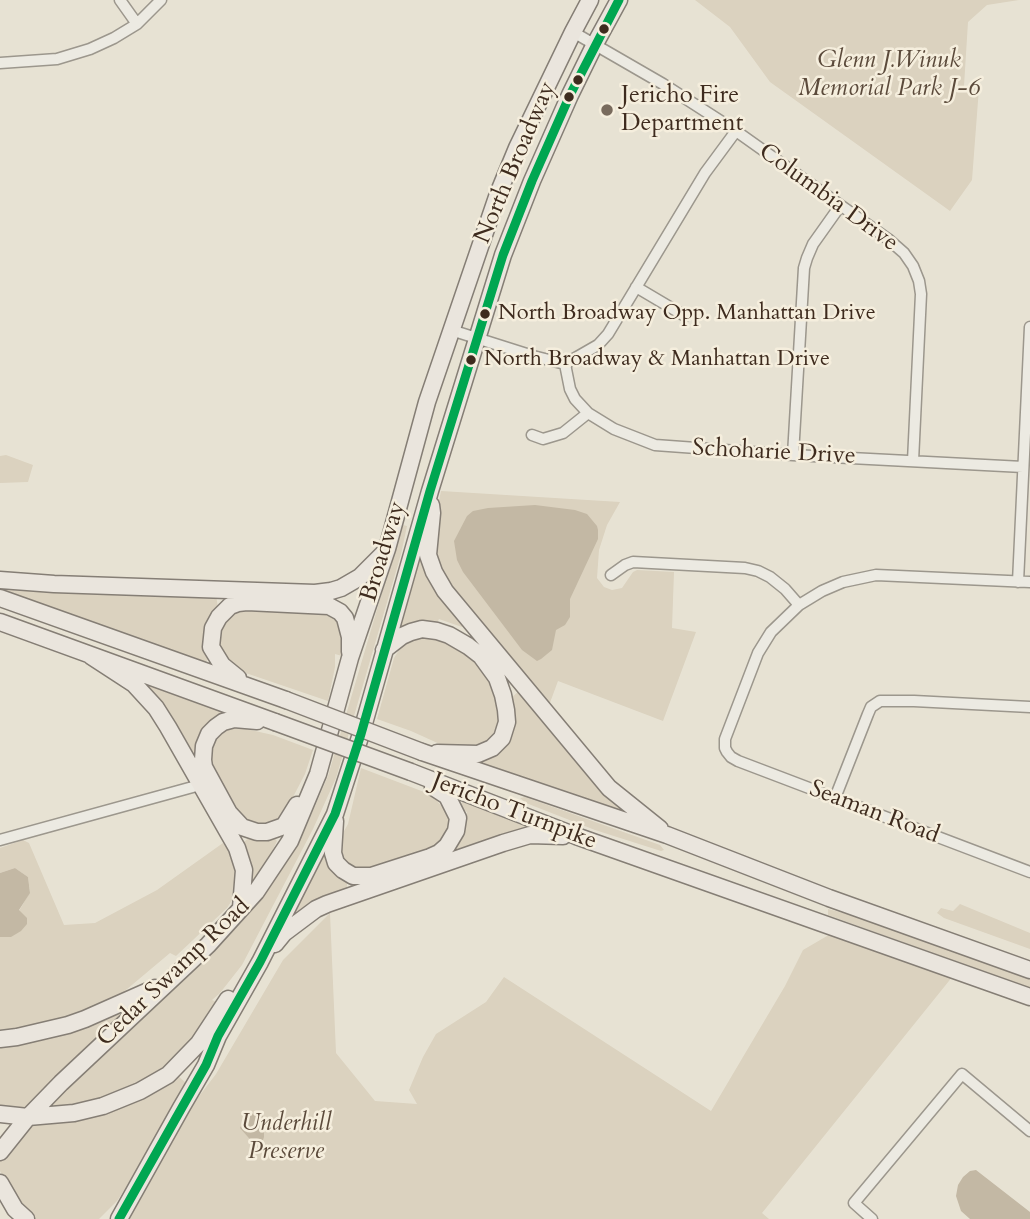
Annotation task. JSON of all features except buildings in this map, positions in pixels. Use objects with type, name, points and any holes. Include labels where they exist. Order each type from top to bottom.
[{"type":"main road","name":"North Broadway","points":[[451,330],[517,148],[590,0]]},
{"type":"main road","name":"North Broadway","points":[[361,734],[430,491],[503,255],[530,187],[594,44],[619,0]]},
{"type":"main road","name":"Broadway","points":[[318,774],[350,658],[387,550],[451,330]]},
{"type":"main road","points":[[430,491],[432,513],[428,555],[445,591],[610,788],[667,835]]},
{"type":"main road","points":[[0,580],[316,593],[341,588],[360,577],[387,550]]},
{"type":"main road","name":"Jericho Turnpike","points":[[0,598],[286,700],[422,752],[667,835],[1030,970]]},
{"type":"main road","points":[[248,687],[222,665],[212,648],[213,628],[219,617],[230,606],[238,603],[329,606],[345,618],[350,637],[350,658]]},
{"type":"main road","name":"Jericho Turnpike","points":[[0,622],[411,772],[576,836],[1030,997]]},
{"type":"main road","points":[[384,650],[402,636],[422,629],[437,631],[449,635],[481,656],[497,678],[507,722],[502,738],[492,748],[478,754],[422,752]]},
{"type":"main road","points":[[91,656],[134,684],[156,708],[237,848],[244,870],[241,908]]},
{"type":"main road","points":[[275,722],[234,719],[223,722],[209,734],[204,746],[204,767],[234,820],[242,827],[257,832],[267,832],[284,826],[318,774]]},
{"type":"main road","points":[[0,1114],[28,1117],[74,1113],[123,1099],[168,1074],[199,1043],[225,1005],[256,948],[326,813],[361,734]]},
{"type":"main road","name":"Cedar Swamp Road","points":[[118,1218],[206,1065],[218,1037],[260,962],[335,814],[361,734]]},
{"type":"main road","points":[[335,814],[333,853],[336,863],[353,876],[371,876],[439,853],[456,831],[458,818],[447,796],[411,772]]},
{"type":"main road","name":"Cedar Swamp Road","points":[[0,1152],[28,1117],[208,945],[256,892],[290,841],[318,774]]},
{"type":"main road","points":[[260,962],[284,933],[327,904],[530,835],[576,836]]},
{"type":"main road","points":[[743,895],[754,869]]},
{"type":"main road","points":[[0,1039],[68,1025],[167,982]]},
{"type":"main road","points":[[0,1183],[15,1209],[26,1219]]},
{"type":"street","points":[[120,0],[137,24]]},
{"type":"street","points":[[0,63],[57,59],[90,49],[137,24],[161,0]]},
{"type":"street","name":"Columbia Drive","points":[[573,32],[663,84],[736,131],[904,253],[919,281],[921,306],[912,461]]},
{"type":"street","points":[[451,330],[533,356],[565,363],[598,345],[608,334],[705,173],[736,131]]},
{"type":"street","points":[[793,455],[804,268],[813,244],[840,206]]},
{"type":"street","points":[[636,287],[685,316]]},
{"type":"street","points":[[1018,582],[1030,327]]},
{"type":"street","name":"Schoharie Drive","points":[[565,363],[570,389],[588,413],[614,429],[655,444],[793,455],[1023,467]]},
{"type":"street","points":[[532,435],[543,439],[563,433],[588,413]]},
{"type":"street","points":[[611,575],[633,562],[745,568],[770,577],[799,605],[822,590],[876,575],[1030,582]]},
{"type":"street","name":"Seaman Road","points":[[799,605],[771,632],[758,653],[726,733],[725,745],[731,757],[1030,872]]},
{"type":"street","points":[[835,798],[867,714],[871,707],[880,701],[1030,707]]},
{"type":"street","points":[[0,840],[200,785]]},
{"type":"street","points":[[872,1219],[853,1203],[962,1074],[1030,1131]]},
{"type":"green space","name":"Glenn J.Winuk Memorial Park J-6","points":[[695,0],[1019,0],[987,5],[968,22],[964,86],[979,88],[972,180],[950,211],[770,82],[730,27]]},
{"type":"green space","points":[[6,455],[33,465],[28,482],[0,483],[0,456]]},
{"type":"green space","points":[[441,491],[620,502],[607,525],[599,550],[597,578],[604,587],[612,590],[622,588],[637,570],[674,572],[672,628],[696,632],[663,721],[558,681],[548,708],[439,571],[432,533]]},
{"type":"green space","points":[[403,525],[407,526],[401,554],[336,778],[313,829],[242,965],[212,1000],[221,1004],[184,1052],[148,1079],[108,1098],[47,1110],[46,1106],[204,962],[242,921],[270,886],[306,827],[328,776]]},
{"type":"green space","points":[[422,543],[464,623],[462,627],[439,619],[436,625],[404,630],[398,627]]},
{"type":"green space","points":[[0,584],[216,595],[218,608],[204,644],[208,659],[205,663],[0,590]]},
{"type":"green space","points":[[237,609],[324,610],[339,618],[346,641],[342,656],[335,654],[328,701],[234,669],[217,649],[217,632],[225,618]]},
{"type":"green space","points":[[416,636],[449,641],[472,656],[488,675],[497,698],[499,724],[495,739],[482,750],[453,750],[377,719],[394,658],[402,645]]},
{"type":"green space","points":[[142,681],[233,713],[197,740],[195,766]]},
{"type":"green space","points":[[520,690],[620,808],[619,811],[474,762],[489,757],[510,699]]},
{"type":"green space","points":[[241,723],[246,729],[273,735],[313,750],[293,797],[291,810],[284,819],[256,827],[237,816],[208,764],[210,739],[219,729]]},
{"type":"green space","points":[[361,768],[432,795],[444,809],[446,807],[451,815],[450,829],[443,842],[433,849],[363,873],[339,861],[339,840],[348,824]]},
{"type":"green space","points":[[525,797],[660,845],[664,850],[595,830],[526,803],[520,798]]},
{"type":"green space","points":[[461,798],[548,829],[441,859],[465,822],[467,812],[460,805],[463,801]]},
{"type":"green space","points":[[250,837],[274,837],[277,841],[269,858],[248,888],[239,846]]},
{"type":"green space","points":[[23,840],[29,843],[64,925],[95,923],[157,890],[223,843],[238,867],[236,894],[227,908],[176,956],[170,953],[120,995],[88,1012],[42,1026],[0,1032],[0,937],[11,937],[19,911],[30,892],[28,877],[15,868],[0,873],[0,848]]},
{"type":"green space","points":[[325,850],[329,852],[347,881],[347,891],[298,914],[294,913]]},
{"type":"green space","points":[[960,904],[1030,933],[1030,949],[944,918],[937,913],[941,908],[953,911]]},
{"type":"green space","points":[[828,909],[866,919],[1030,979],[1030,988],[828,915]]},
{"type":"green space","name":"Underhill Preserve","points":[[330,913],[336,1053],[375,1101],[417,1104],[409,1090],[436,1034],[486,1002],[504,977],[711,1111],[785,986],[803,950],[839,929],[957,971],[762,1213],[769,1219],[126,1219],[184,1116],[216,1074],[283,960]]},
{"type":"green space","points":[[130,1006],[132,1010],[26,1111],[0,1107],[0,1045]]},
{"type":"green space","points":[[177,1075],[186,1083],[149,1153],[117,1201],[99,1219],[34,1219],[17,1203],[0,1171],[0,1161],[31,1122]]},
{"type":"shaded area","points":[[535,505],[587,514],[598,530],[598,539],[570,599],[570,617],[565,625],[556,630],[552,650],[537,661],[522,650],[463,572],[457,560],[454,541],[467,516],[473,511]]},
{"type":"shaded area","points":[[15,868],[28,877],[30,893],[19,910],[27,918],[27,924],[11,937],[0,937],[0,873]]},
{"type":"shaded area","points":[[254,1112],[262,1113],[264,1122],[262,1143],[255,1145],[240,1128],[245,1118]]},
{"type":"shaded area","points":[[976,1170],[1030,1212],[1030,1219],[970,1219],[961,1211],[956,1196],[958,1185],[970,1171]]},
{"type":"transit line","points":[[119,1219],[206,1065],[218,1036],[260,962],[335,814],[503,255],[570,95],[619,0]]},
{"type":"place","name":"Jericho Fire Department","points":[[607,110]]},
{"type":"place","name":"North Broadway Opp. Manhattan Drive","points":[[485,314]]},
{"type":"place","name":"North Broadway & Manhattan Drive","points":[[471,360]]}]
